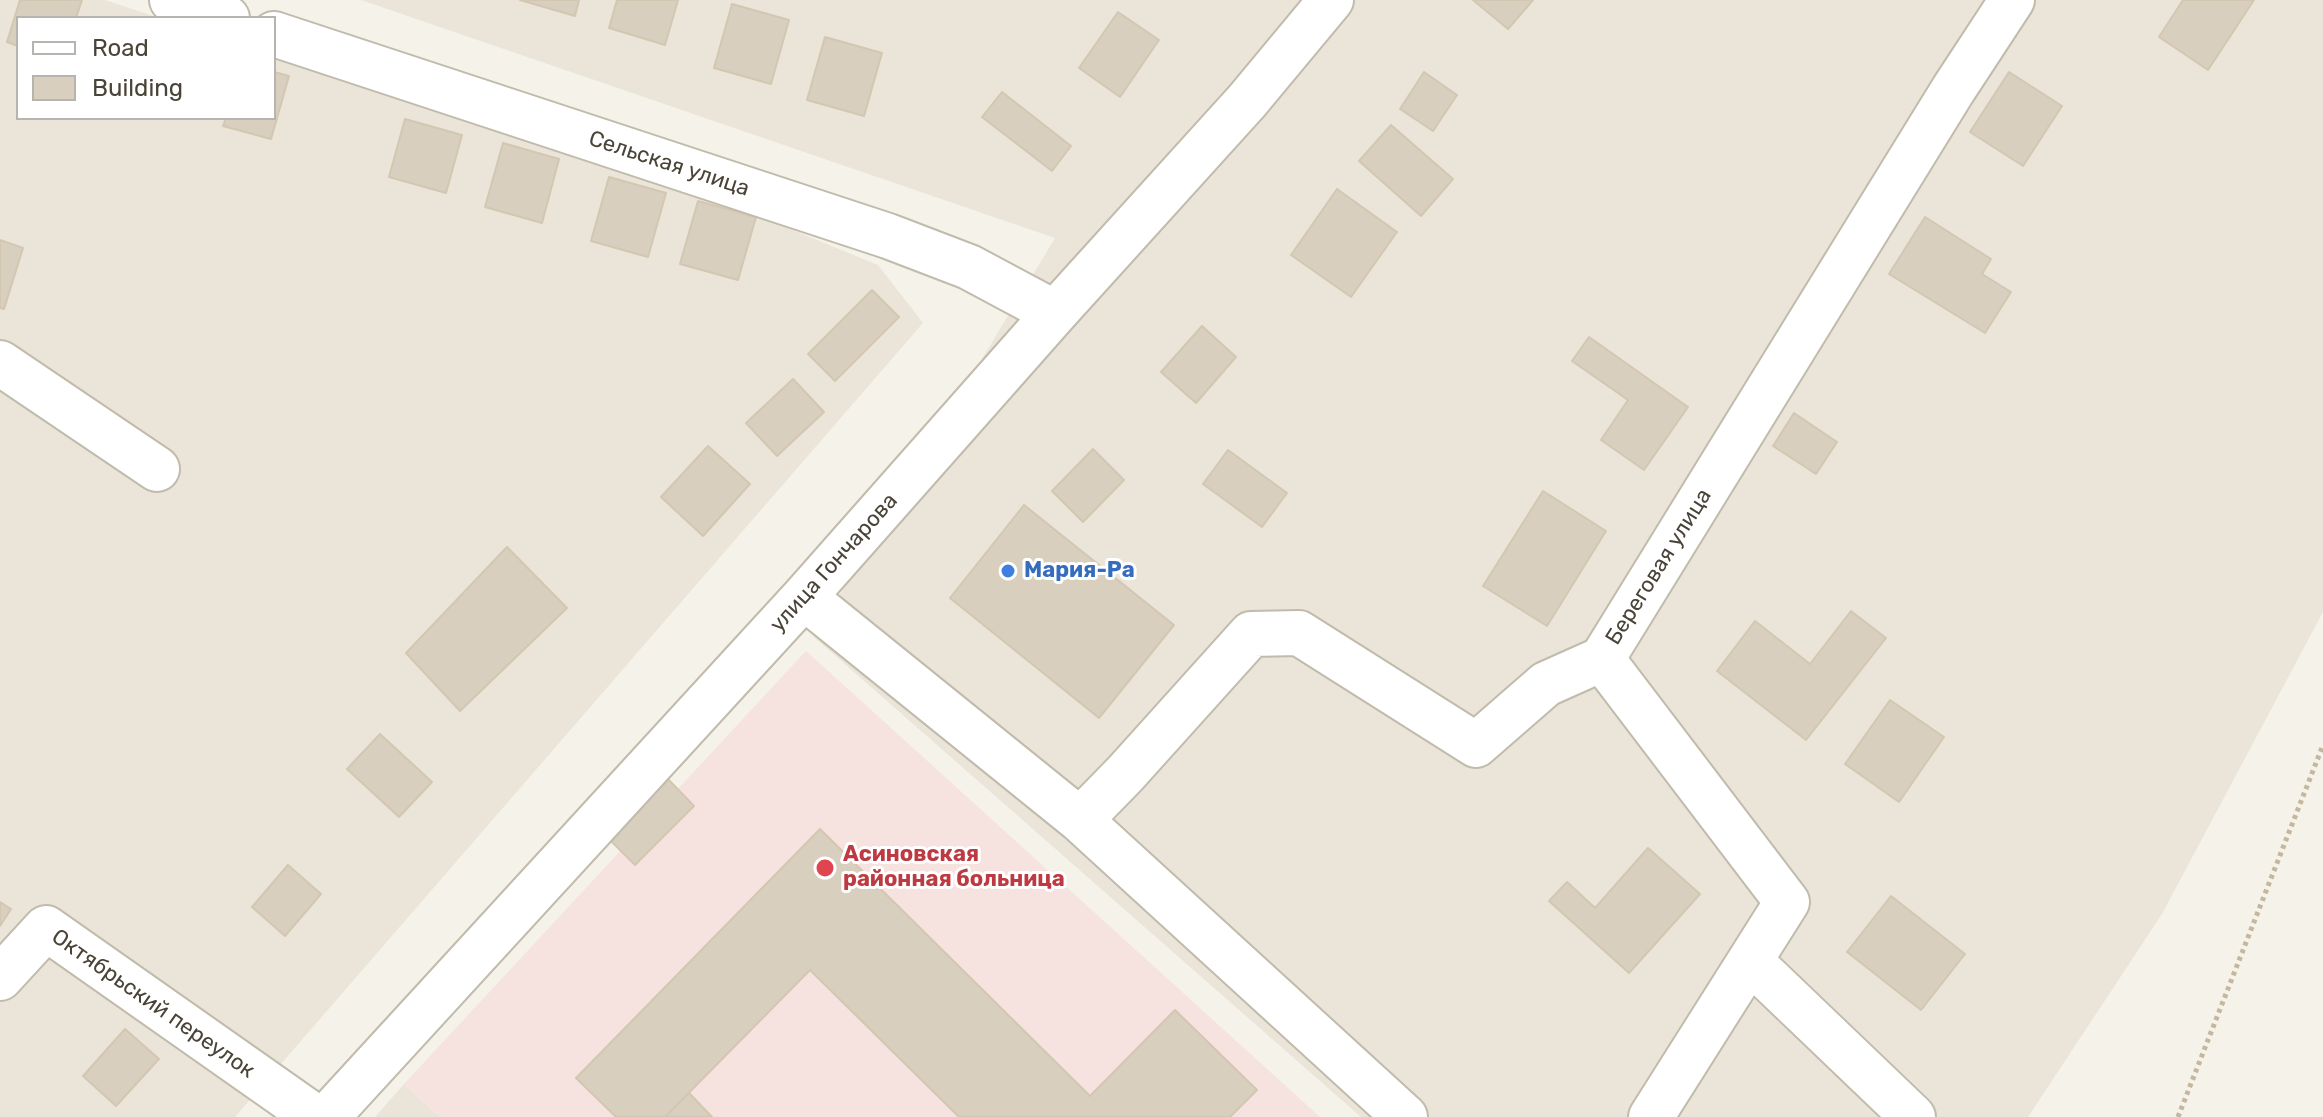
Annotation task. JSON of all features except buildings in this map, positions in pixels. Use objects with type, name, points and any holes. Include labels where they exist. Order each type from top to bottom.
[{"type":"street","points":[[172,0],[221,16]]},
{"type":"street","name":"улица Гончарова","points":[[327,1117],[804,597],[1247,101],[1331,0]]},
{"type":"street","name":"Береговая улица","points":[[1651,1117],[1787,902],[1602,659],[2012,0]]},
{"type":"street","name":"Сельская улица","points":[[276,35],[888,236],[969,267],[1055,313]]},
{"type":"street","points":[[0,363],[157,469]]},
{"type":"street","points":[[804,597],[1080,820],[1405,1117]]},
{"type":"street","points":[[1080,820],[1251,634],[1299,633],[1476,745],[1546,684],[1602,659]]},
{"type":"street","name":"Октябрьский переулок","points":[[0,978],[46,928],[315,1117]]},
{"type":"street","points":[[1750,961],[1913,1117]]},
{"type":"path","points":[[2178,1117],[2323,745]]},
{"type":"shaded area","points":[[0,0],[105,0],[153,16],[16,16],[16,120],[276,120],[276,57],[773,222],[878,265],[923,323],[235,1117],[0,1117]]},
{"type":"shaded area","points":[[361,0],[2323,0],[2323,612],[2162,914],[2028,1117],[1361,1117],[814,637],[1055,238]]},
{"type":"shaded area","name":"Асиновская районная больница","points":[[806,651],[1320,1117],[440,1117],[404,1084]]},
{"type":"shaded area","points":[[404,1084],[440,1117],[375,1117]]},
{"type":"place","name":"Мария-Ра","points":[[1008,571]]},
{"type":"place","name":"Асиновская районная больница","points":[[825,868]]}]
